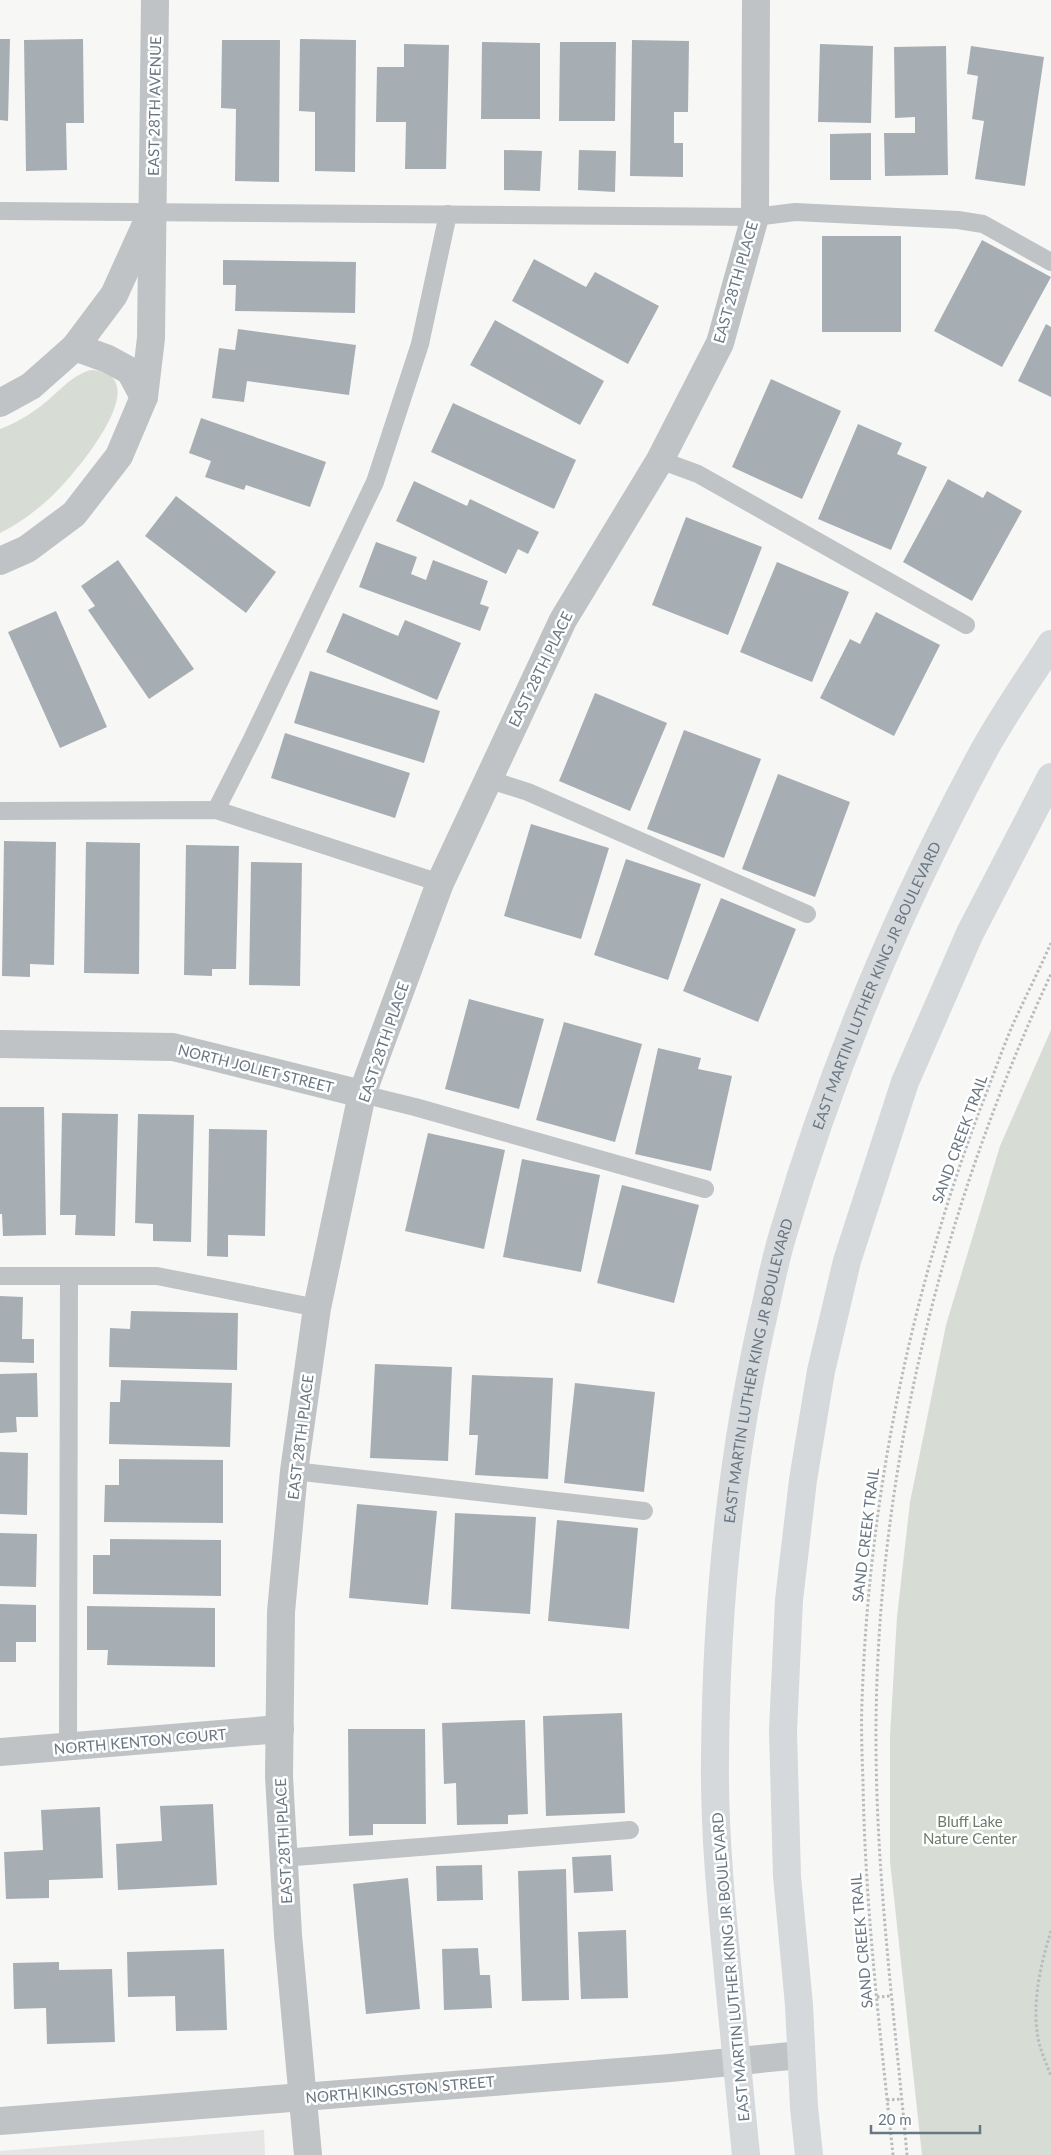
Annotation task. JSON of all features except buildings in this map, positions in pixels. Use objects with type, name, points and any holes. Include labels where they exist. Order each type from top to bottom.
[{"type":"main road","name":"EAST MARTIN LUTHER KING JR BOULEVARD","points":[[746,2155],[718,1865],[715,1763],[717,1671],[726,1546],[738,1448],[755,1349],[785,1228],[826,1099],[867,994],[920,875],[985,749],[1051,644]]},
{"type":"main road","points":[[810,2155],[800,2055],[799,2005],[787,1876],[783,1731],[789,1600],[803,1480],[821,1370],[848,1261],[905,1082],[970,933],[1051,778]]},
{"type":"street","name":"EAST 28TH AVENUE","points":[[0,561],[26,549],[74,514],[119,456],[144,397],[151,338],[155,0]]},
{"type":"street","name":"EAST 28TH PLACE","points":[[308,2155],[283,1858],[279,1776],[281,1612],[294,1471],[317,1308],[362,1094],[440,883],[563,620],[660,460],[720,343],[755,217],[756,0]]},
{"type":"street","name":"EAST 28TH AVENUE","points":[[0,403],[31,386],[75,347],[114,295],[152,212]]},
{"type":"street","points":[[75,347],[108,359],[130,372],[144,397]]},
{"type":"street","name":"NORTH JOLIET STREET","points":[[0,1044],[173,1047],[362,1094]]},
{"type":"street","name":"NORTH KENTON COURT","points":[[0,1752],[280,1729]]},
{"type":"street","name":"NORTH KINGSTON STREET","points":[[0,2121],[800,2055]]},
{"type":"lane","points":[[0,210],[755,217],[795,212],[958,220],[983,224],[1051,262]]},
{"type":"lane","points":[[216,810],[375,482],[420,344],[448,214]]},
{"type":"lane","points":[[660,460],[698,474],[966,625]]},
{"type":"lane","points":[[487,779],[528,792],[807,914]]},
{"type":"lane","points":[[0,811],[216,810],[440,883]]},
{"type":"lane","points":[[362,1094],[415,1107],[704,1188]]},
{"type":"lane","points":[[0,1276],[157,1276],[317,1308]]},
{"type":"lane","points":[[68,1746],[69,1276]]},
{"type":"lane","points":[[294,1471],[644,1511]]},
{"type":"lane","points":[[283,1858],[630,1830]]},
{"type":"path","name":"SAND CREEK TRAIL","points":[[893,2155],[868,1908],[861,1703],[869,1580],[887,1447],[905,1357],[936,1240],[970,1136],[1013,1025],[1051,943]]},
{"type":"path","points":[[906,2155],[880,1866],[876,1702],[883,1590],[898,1472],[921,1354],[948,1246],[990,1119],[1051,974]]},
{"type":"path","points":[[1051,1931],[1042,1958],[1036,2008],[1039,2042],[1051,2076]]},
{"type":"path","points":[[877,1997],[891,1996]]},
{"type":"path","points":[[887,2100],[902,2099]]},
{"type":"shaded area","points":[[264,2130],[265,2155],[0,2155],[0,2151]]},
{"type":"green space","points":[[91,370],[110,376],[117,389],[115,406],[106,427],[77,468],[53,495],[28,516],[0,533],[0,429],[31,413],[71,380]]},
{"type":"green space","name":"Bluff Lake Nature Center","points":[[1051,1030],[1051,2155],[922,2155],[890,1861],[890,1737],[897,1617],[910,1502],[946,1325],[1000,1146]]}]
